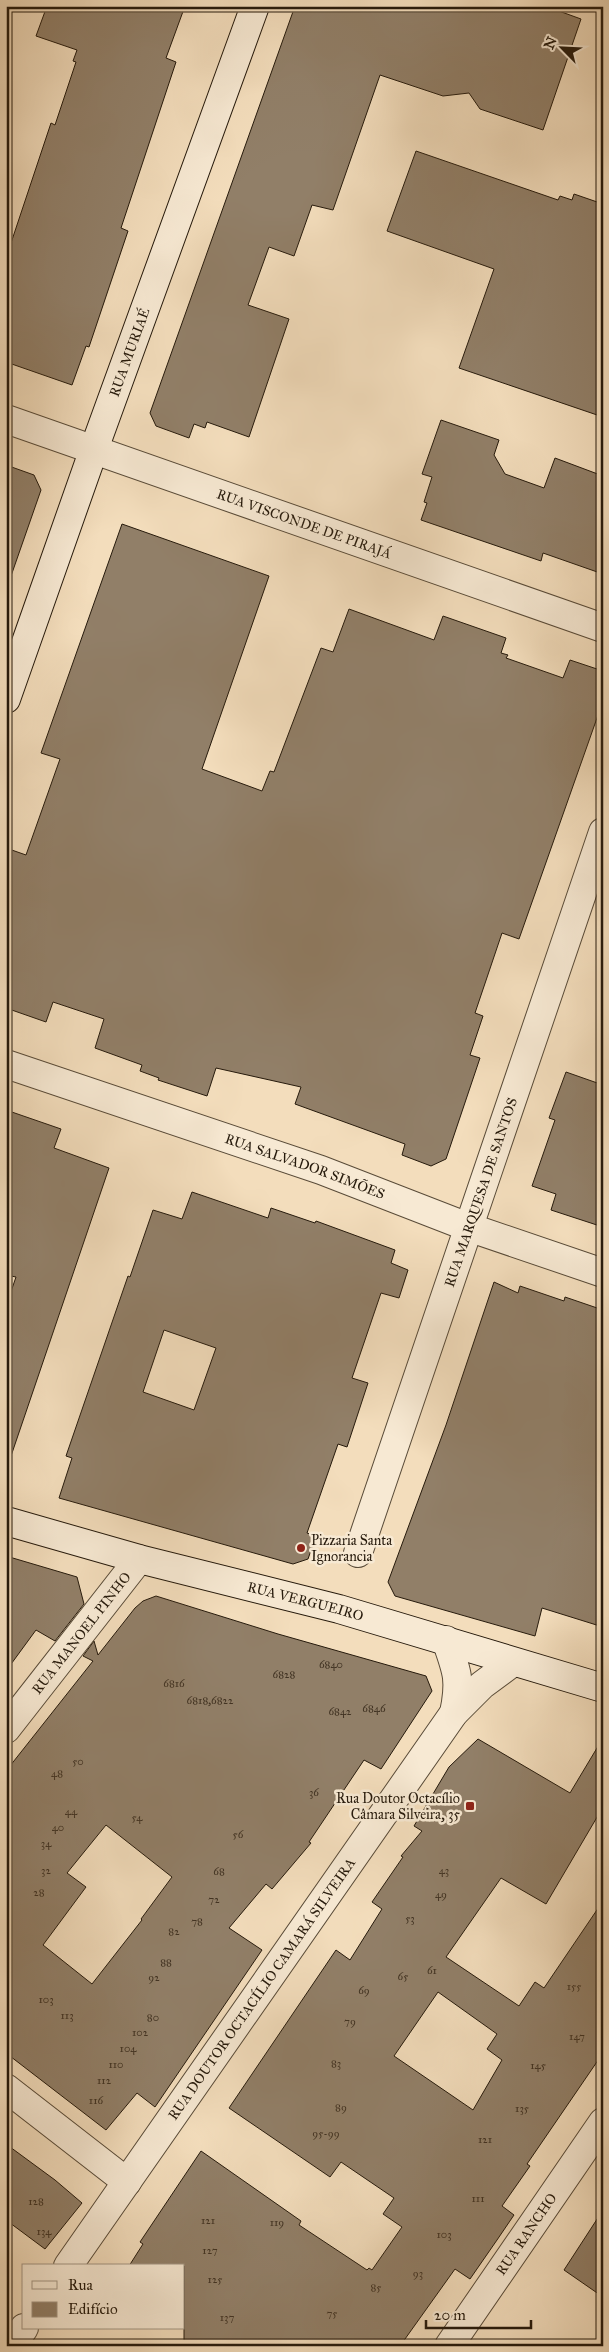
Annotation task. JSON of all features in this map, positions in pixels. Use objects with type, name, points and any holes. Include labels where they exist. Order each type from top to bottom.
[{"type":"street","name":"RUA MURIAÉ","points":[[6,699],[94,449],[255,6]]},
{"type":"street","name":"RUA VISCONDE DE PIRAJÁ","points":[[6,419],[603,628]]},
{"type":"street","name":"RUA MARQUESA DE SANTOS","points":[[358,1553],[603,832]]},
{"type":"street","name":"RUA SALVADOR SIMÕES","points":[[6,1064],[321,1170],[468,1227],[603,1273]]},
{"type":"street","name":"RUA VERGUEIRO","points":[[6,1521],[139,1559],[339,1609],[603,1688]]},
{"type":"street","name":"RUA MANOEL PINHO","points":[[6,1730],[139,1559]]},
{"type":"street","name":"RUA DOUTOR OCTACÍLIO CAMARÁ SILVEIRA","points":[[446,1640],[458,1672],[458,1692],[454,1713]]},
{"type":"street","name":"RUA DOUTOR OCTACÍLIO CAMARÁ SILVEIRA","points":[[69,2264],[454,1713],[482,1685],[513,1662]]},
{"type":"street","points":[[6,2088],[127,2182]]},
{"type":"street","name":"RUA RANCHO","points":[[449,2346],[603,2122]]},
{"type":"street","points":[[12,2346],[23,2330]]},
{"type":"building","points":[[47,6],[185,6],[166,58],[176,62],[121,228],[128,231],[89,347],[86,346],[72,385],[6,362],[6,258],[51,123],[55,125],[76,62],[73,61],[77,50],[36,36]]},
{"type":"building","points":[[295,6],[545,6],[581,19],[543,130],[480,109],[469,93],[443,96],[380,75],[333,210],[312,205],[294,256],[269,247],[248,305],[289,319],[249,437],[207,422],[205,428],[194,424],[189,438],[156,426],[150,413]]},
{"type":"building","points":[[416,151],[558,200],[560,196],[572,200],[574,194],[603,204],[603,417],[459,368],[494,269],[387,231]]},
{"type":"building","points":[[441,420],[499,440],[494,455],[505,474],[544,488],[555,458],[603,476],[603,574],[543,553],[541,561],[421,520],[427,503],[424,502],[432,477],[422,474]]},
{"type":"building","points":[[6,465],[34,475],[41,490],[11,576],[6,575]]},
{"type":"building","points":[[122,524],[269,576],[202,769],[262,791],[270,771],[274,772],[321,648],[333,652],[349,609],[434,640],[443,616],[506,638],[501,653],[508,655],[506,658],[563,678],[570,660],[603,671],[603,701],[519,939],[502,933],[475,1013],[483,1016],[470,1055],[480,1058],[446,1159],[431,1166],[402,1155],[405,1144],[295,1104],[301,1087],[216,1068],[207,1096],[158,1080],[159,1078],[140,1071],[142,1065],[95,1048],[104,1019],[53,1002],[46,1022],[6,1008],[6,848],[26,855],[60,759],[41,753]]},
{"type":"building","points":[[566,1072],[603,1085],[603,1227],[551,1210],[556,1194],[532,1186],[555,1120],[549,1118]]},
{"type":"building","points":[[6,1110],[61,1129],[54,1148],[109,1168],[11,1456],[6,1455],[6,1306],[16,1277],[6,1275]]},
{"type":"building","points":[[192,1192],[268,1218],[271,1208],[315,1223],[316,1221],[395,1250],[391,1263],[408,1270],[399,1298],[381,1293],[352,1378],[368,1383],[347,1447],[338,1444],[307,1533],[316,1536],[308,1559],[293,1564],[59,1498],[72,1458],[66,1456],[128,1276],[130,1277],[153,1210],[182,1219]],"holes":[[[164,1330],[216,1348],[194,1410],[143,1392]]]},
{"type":"building","points":[[494,1282],[518,1293],[520,1286],[564,1301],[565,1297],[603,1310],[603,1627],[542,1608],[535,1636],[395,1596],[388,1582],[446,1425]]},
{"type":"building","points":[[6,1556],[77,1577],[84,1604],[55,1641],[36,1630],[6,1671]]},
{"type":"building","points":[[156,1596],[278,1634],[426,1676],[432,1691],[381,1769],[364,1760],[309,1842],[311,1843],[272,1889],[266,1884],[229,1928],[262,1950],[155,2107],[137,2093],[106,2130],[6,2053],[6,1771],[93,1661],[83,1656],[94,1641],[98,1655],[135,1608],[143,1601]],"holes":[[[106,1825],[172,1877],[142,1920],[92,1984],[43,1945],[86,1887],[67,1873]]]},
{"type":"building","points":[[603,1738],[603,1807],[546,1904],[501,1878],[446,1957],[519,2006],[535,1982],[544,1988],[603,1901],[603,2053],[527,2164],[530,2166],[502,2206],[514,2215],[470,2279],[455,2269],[400,2346],[184,2346],[185,2264],[130,2264],[143,2244],[140,2242],[201,2151],[301,2221],[299,2225],[367,2270],[369,2268],[372,2270],[402,2227],[383,2214],[394,2198],[341,2162],[330,2177],[229,2108],[336,1950],[350,1960],[382,1909],[372,1902],[403,1857],[401,1856],[422,1831],[414,1826],[449,1767],[478,1739],[570,1793]],"holes":[[[438,1992],[497,2034],[487,2049],[502,2060],[473,2110],[394,2056]]]},
{"type":"building","points":[[6,2144],[55,2180],[82,2203],[45,2249],[6,2220]]},
{"type":"building","points":[[603,2210],[603,2297],[564,2270]]},
{"type":"place","name":"Pizzaria Santa Ignorancia","points":[[301,1548]]},
{"type":"place","name":"Rua Doutor Octacílio Câmara Silveira, 35","points":[[470,1806]]}]
